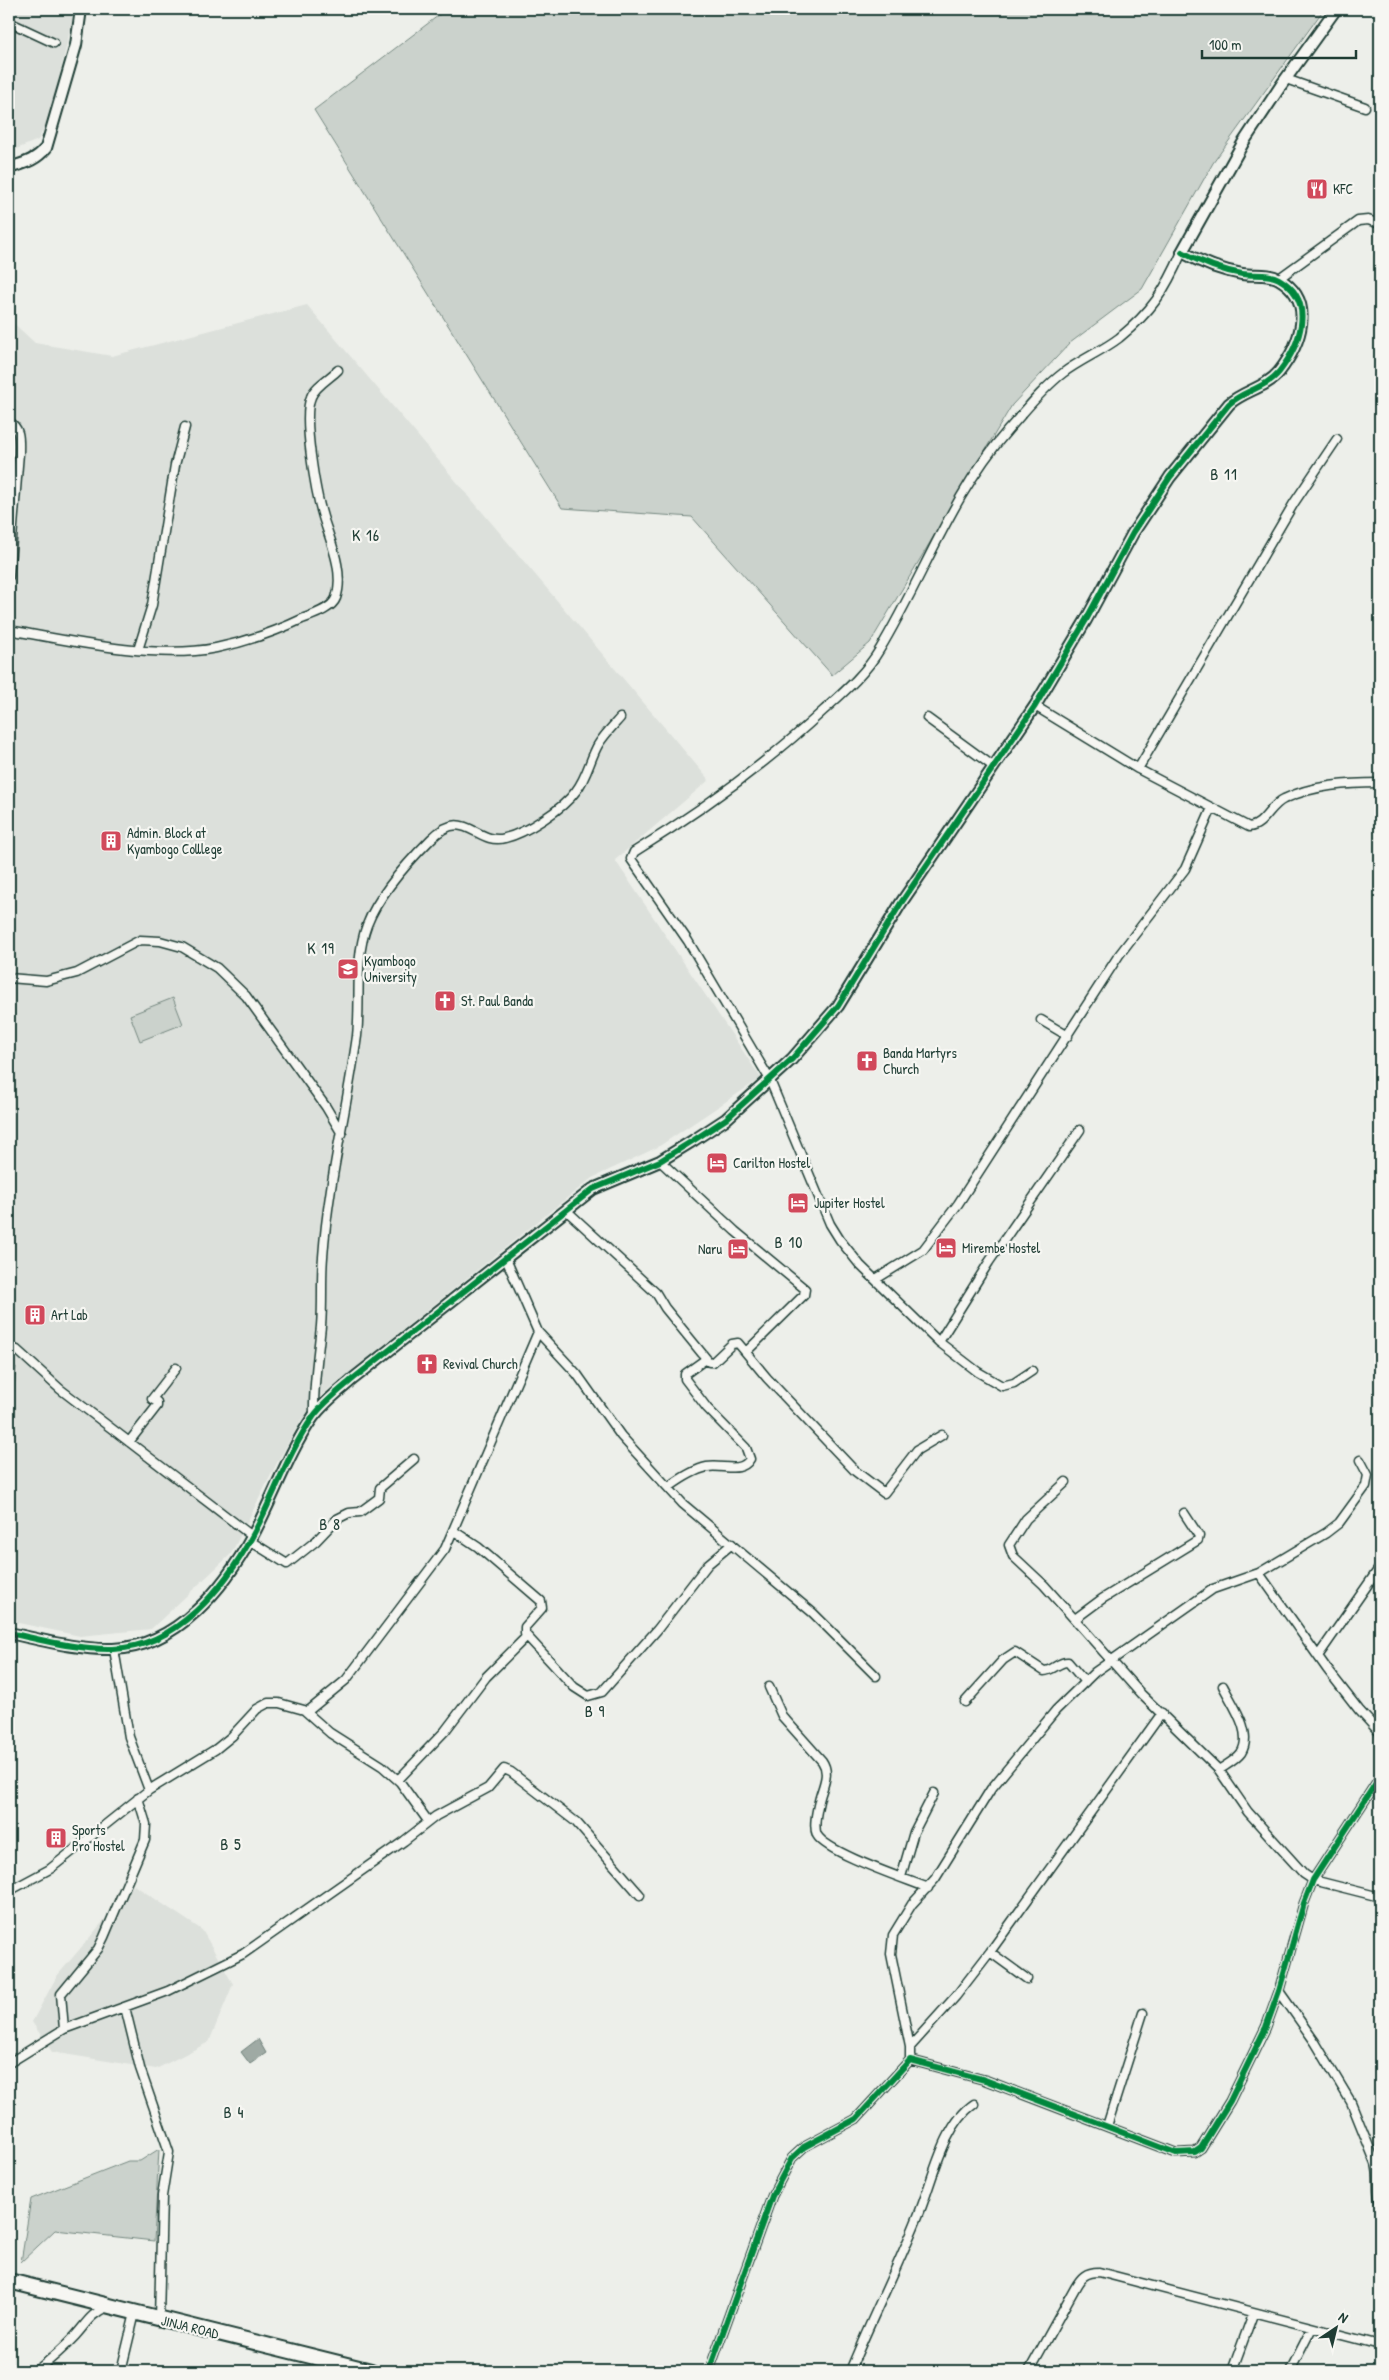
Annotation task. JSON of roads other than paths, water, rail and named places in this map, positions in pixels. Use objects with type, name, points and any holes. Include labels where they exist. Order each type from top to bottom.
[{"type":"highway","name":"JINJA ROAD","points":[[9,2281],[371,2371]]},
{"type":"street","points":[[9,168],[29,162],[39,156],[48,143],[76,45],[81,9]]},
{"type":"street","points":[[1032,1370],[1014,1383],[999,1385],[939,1342],[849,1252],[830,1224],[769,1078],[688,940],[632,863],[632,855],[728,790],[771,757],[822,713],[865,670],[879,651],[947,520],[978,469],[1006,432],[1047,388],[1085,357],[1118,339],[1150,308],[1168,285],[1182,252],[1243,143],[1336,9]]},
{"type":"street","points":[[9,22],[54,43]]},
{"type":"street","points":[[1286,79],[1365,107]]},
{"type":"street","points":[[1278,278],[1358,221],[1368,220],[1380,224]]},
{"type":"street","points":[[9,1633],[70,1645],[114,1649],[148,1643],[178,1627],[214,1590],[251,1538],[288,1461],[314,1416],[326,1403],[354,1378],[593,1189],[660,1160],[726,1119],[792,1059],[838,1006],[901,904],[1035,706],[1086,620],[1133,532],[1170,477],[1229,404],[1237,397],[1272,378],[1279,372],[1293,350],[1300,334],[1303,320],[1301,305],[1288,286],[1278,278],[1218,269],[1182,252]]},
{"type":"street","points":[[9,630],[83,643],[138,650],[215,648],[281,629],[334,603],[338,593],[338,580],[332,543],[322,515],[312,459],[309,413],[312,394],[338,370]]},
{"type":"street","points":[[9,422],[16,426],[19,433],[9,576]]},
{"type":"street","points":[[138,650],[152,605],[170,494],[185,427]]},
{"type":"street","points":[[1138,769],[1294,503],[1337,439]]},
{"type":"street","points":[[1035,706],[1138,769],[1249,827],[1259,823],[1277,802],[1285,798],[1346,783],[1380,783]]},
{"type":"street","points":[[314,1416],[313,1396],[321,1324],[323,1257],[359,1021],[362,943],[367,925],[378,905],[406,867],[431,839],[446,828],[465,826],[486,838],[494,840],[506,838],[559,808],[576,791],[600,741],[620,718]]},
{"type":"street","points":[[927,718],[994,767]]},
{"type":"street","points":[[876,1279],[914,1258],[930,1243],[958,1204],[1119,955],[1185,869],[1212,808]]},
{"type":"street","points":[[9,978],[46,981],[77,974],[140,940],[160,941],[182,947],[217,968],[246,996],[326,1107],[342,1134]]},
{"type":"street","points":[[1041,1020],[1068,1036]]},
{"type":"street","points":[[939,1342],[989,1262],[1080,1130]]},
{"type":"street","points":[[660,1160],[735,1231],[805,1289],[804,1295],[746,1352]]},
{"type":"street","points":[[566,1210],[656,1293],[665,1308],[706,1359],[713,1362],[736,1343],[855,1471],[884,1493],[917,1450],[942,1435]]},
{"type":"street","points":[[506,1259],[538,1332],[577,1374],[618,1432],[684,1504],[825,1624],[876,1676]]},
{"type":"street","points":[[307,1712],[334,1691],[361,1660],[445,1549],[538,1332]]},
{"type":"street","points":[[9,1346],[17,1350],[60,1389],[287,1564],[316,1541],[337,1519],[349,1513],[360,1512],[379,1498],[380,1488],[414,1459]]},
{"type":"street","points":[[669,1487],[684,1476],[706,1467],[738,1467],[746,1464],[750,1458],[746,1448],[710,1411],[685,1379],[686,1374],[706,1359]]},
{"type":"street","points":[[129,1442],[157,1406],[157,1402],[152,1399],[176,1368]]},
{"type":"street","points":[[709,2371],[772,2196],[792,2158],[804,2147],[856,2119],[910,2060],[910,2047],[890,1947],[893,1935],[904,1916],[928,1888],[950,1856],[991,1789],[1042,1726],[1085,1682],[1112,1660],[1213,1589],[1259,1572],[1326,1534],[1339,1523],[1366,1486],[1368,1475],[1360,1460]]},
{"type":"street","points":[[1066,1482],[1026,1519],[1012,1538],[1010,1549],[1013,1556],[1044,1585],[1141,1694],[1162,1712],[1219,1770],[1248,1812],[1304,1874],[1313,1880],[1380,1897]]},
{"type":"street","points":[[1075,1620],[1102,1599],[1198,1540],[1199,1536],[1184,1513]]},
{"type":"street","points":[[454,1531],[478,1547],[541,1600],[542,1608],[524,1629],[526,1637],[583,1695],[598,1695],[657,1630],[708,1564],[732,1544]]},
{"type":"street","points":[[1318,1656],[1380,1567]]},
{"type":"street","points":[[1259,1572],[1318,1656],[1359,1710],[1380,1733]]},
{"type":"street","points":[[398,1780],[441,1735],[486,1677],[526,1637]]},
{"type":"street","points":[[114,1649],[130,1737],[148,1790]]},
{"type":"street","points":[[965,1702],[1003,1660],[1015,1652],[1044,1671],[1053,1669],[1063,1662],[1068,1662],[1085,1682]]},
{"type":"street","points":[[1219,1770],[1240,1754],[1245,1743],[1244,1729],[1223,1686]]},
{"type":"street","points":[[769,1687],[782,1716],[822,1761],[826,1769],[816,1821],[818,1835],[836,1849],[869,1865],[928,1888]]},
{"type":"street","points":[[9,1891],[50,1869],[148,1790],[221,1745],[263,1705],[279,1703],[296,1706],[307,1712],[330,1733],[373,1760],[398,1780],[428,1822]]},
{"type":"street","points":[[910,2047],[956,1996],[990,1952],[1162,1712]]},
{"type":"street","points":[[9,2063],[64,2028],[168,1991],[243,1954],[404,1841],[428,1822],[490,1787],[502,1770],[507,1770],[576,1822],[640,1895]]},
{"type":"street","points":[[910,2060],[986,2080],[1176,2153],[1195,2152],[1201,2148],[1230,2101],[1266,2027],[1279,1991],[1304,1903],[1313,1880],[1380,1777]]},
{"type":"street","points":[[901,1877],[914,1832],[934,1793]]},
{"type":"street","points":[[64,2028],[61,1994],[98,1949],[145,1840],[146,1824],[138,1798]]},
{"type":"street","points":[[990,1952],[1028,1979]]},
{"type":"street","points":[[1279,1991],[1315,2042],[1351,2102],[1379,2172],[1377,2191],[1380,2203]]},
{"type":"street","points":[[125,2007],[140,2068],[169,2152],[162,2196],[159,2319]]},
{"type":"street","points":[[1107,2126],[1143,2013]]},
{"type":"street","points":[[850,2371],[920,2211],[942,2151],[959,2118],[974,2104]]},
{"type":"street","points":[[1029,2371],[1081,2278],[1089,2272],[1099,2272],[1253,2314],[1380,2345]]},
{"type":"street","points":[[36,2371],[61,2350],[94,2312],[109,2306]]},
{"type":"street","points":[[121,2371],[135,2313]]},
{"type":"street","points":[[1232,2371],[1253,2314]]},
{"type":"street","points":[[1290,2371],[1312,2328]]},
{"type":"place","name":"KFC","points":[[1317,189]]},
{"type":"place","name":"Admin. Block at Kyambogo Colllege","points":[[111,841]]},
{"type":"place","name":"Kyambogo University","points":[[348,969]]},
{"type":"place","name":"St. Paul Banda","points":[[445,1001]]},
{"type":"place","name":"Banda Martyrs Church","points":[[867,1061]]},
{"type":"place","name":"Carilton Hostel","points":[[717,1163]]},
{"type":"place","name":"Jupiter Hostel","points":[[798,1203]]},
{"type":"place","name":"Mirembe Hostel","points":[[946,1248]]},
{"type":"place","name":"Naru","points":[[738,1249]]},
{"type":"place","name":"Art Lab","points":[[35,1315]]},
{"type":"place","name":"Revival Church","points":[[427,1364]]},
{"type":"place","name":"Sports Pro Hostel","points":[[56,1838]]},
{"type":"district","name":"B 11","points":[[1224,474]]},
{"type":"district","name":"K 16","points":[[366,535]]},
{"type":"district","name":"K 19","points":[[321,948]]},
{"type":"district","name":"B 10","points":[[789,1242]]},
{"type":"district","name":"B 8","points":[[330,1524]]},
{"type":"district","name":"B 9","points":[[595,1711]]},
{"type":"district","name":"B 5","points":[[231,1844]]},
{"type":"district","name":"B 4","points":[[234,2112]]}]
